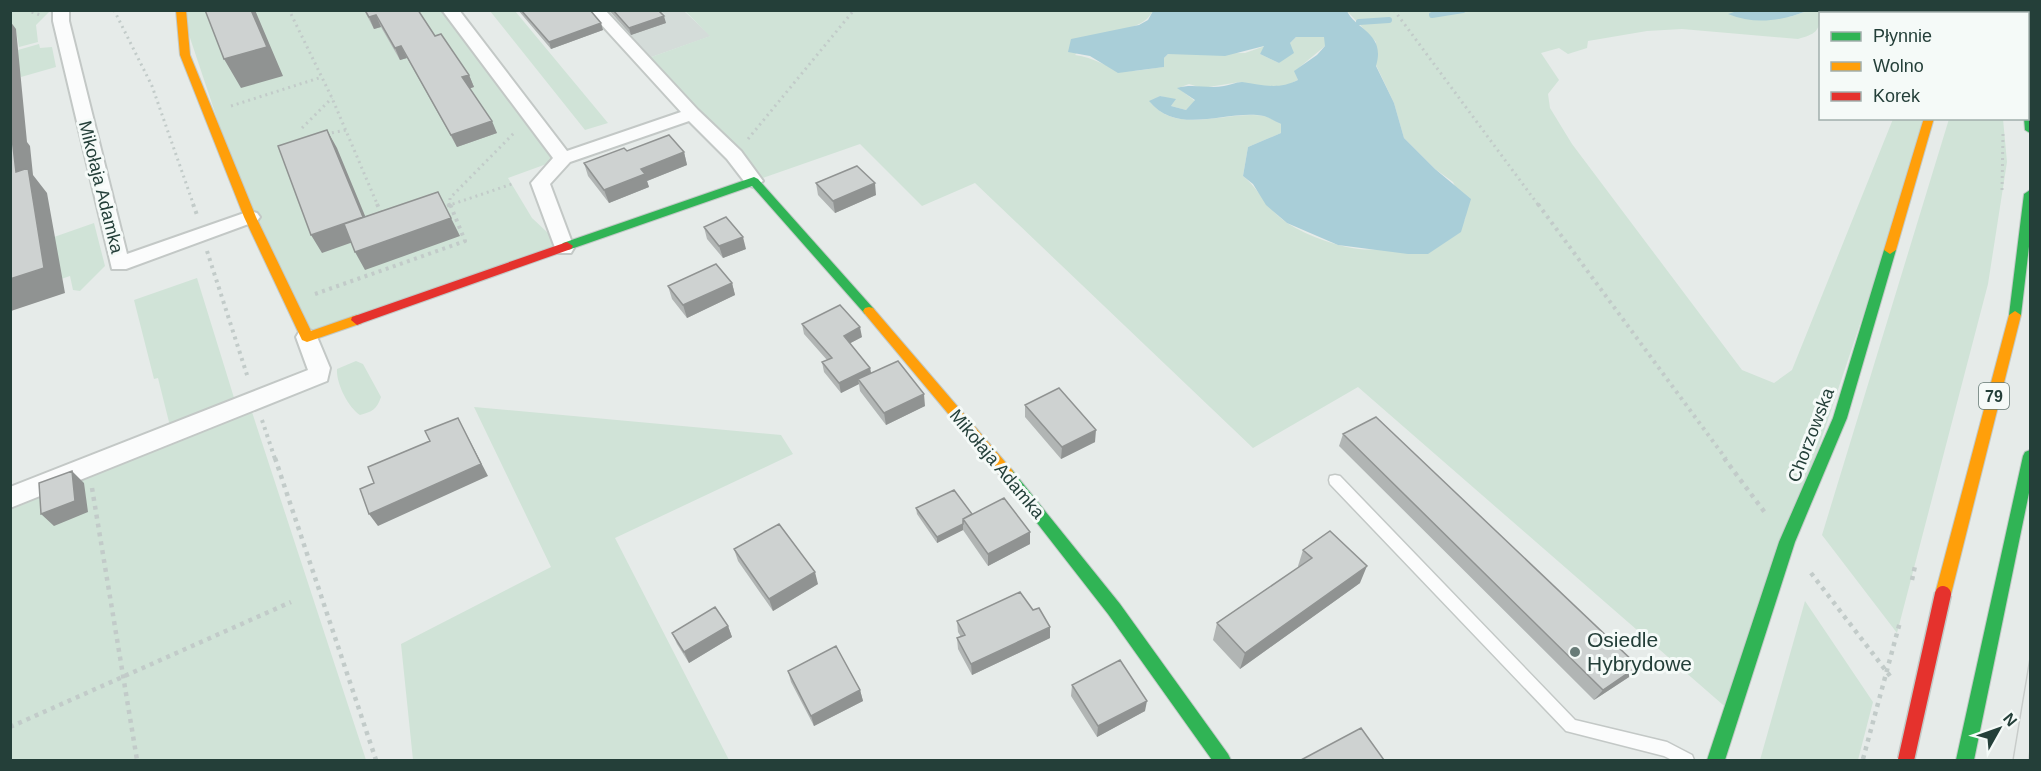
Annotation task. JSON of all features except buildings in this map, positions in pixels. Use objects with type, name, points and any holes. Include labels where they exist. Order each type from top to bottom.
[{"type":"street","name":"Mikołaja Adamka","points":[[61,10],[61,21],[119,264],[250,217]]},
{"type":"street","points":[[10,498],[319,375],[307,336],[250,217],[185,55],[181,10]]},
{"type":"street","points":[[450,10],[563,158]]},
{"type":"street","name":"Mikołaja Adamka","points":[[596,10],[692,114],[734,155],[754,181],[888,332],[1067,548],[1222,760]]},
{"type":"street","points":[[2029,110],[2031,130]]},
{"type":"street","points":[[564,248],[540,183],[563,158],[692,114]]},
{"type":"street","name":"Chorzowska","points":[[1716,760],[1730,711],[1787,542],[1840,417],[1928,120]]},
{"type":"street","points":[[307,336],[754,181]]},
{"type":"street","name":"79","points":[[1906,760],[1944,594],[2014,319],[2031,194]]},
{"type":"street","points":[[1965,760],[2031,456]]},
{"type":"lane","points":[[1335,480],[1570,726],[1667,749],[1686,760]]},
{"type":"path","points":[[293,10],[290,12],[332,98],[382,216]]},
{"type":"path","points":[[734,155],[854,10]]},
{"type":"path","points":[[1394,10],[1787,542],[1873,654]]},
{"type":"path","points":[[232,117],[228,107],[322,77]]},
{"type":"path","points":[[302,128],[332,98]]},
{"type":"path","points":[[316,135],[345,130]]},
{"type":"path","points":[[313,295],[465,241],[450,205],[450,198],[516,130]]},
{"type":"path","points":[[2001,199],[2003,130]]},
{"type":"path","points":[[440,209],[512,184]]},
{"type":"path","points":[[89,467],[137,760]]},
{"type":"path","points":[[1909,589],[1918,555]]},
{"type":"path","points":[[10,727],[291,602]]},
{"type":"path","points":[[1863,760],[1903,612]]},
{"type":"shaded area","points":[[596,11],[684,11],[711,36],[643,60]]},
{"type":"green space","points":[[684,10],[1153,11],[1137,25],[1095,37],[1075,55],[1125,71],[1164,67],[1164,58],[1168,54],[1245,53],[1265,46],[1260,54],[1279,63],[1296,37],[1325,37],[1325,46],[1295,71],[1298,80],[1283,87],[1254,86],[1240,82],[1202,88],[1189,84],[1178,88],[1195,101],[1186,110],[1171,106],[1175,100],[1160,96],[1150,102],[1161,112],[1174,118],[1204,120],[1250,115],[1266,117],[1281,124],[1281,133],[1248,147],[1243,176],[1274,212],[1287,223],[1331,243],[1368,250],[1398,245],[1465,220],[1466,210],[1453,182],[1435,169],[1404,138],[1394,103],[1376,65],[1376,42],[1347,11],[1742,10],[1729,14],[1790,17],[1807,11],[1930,10],[1930,12],[1819,12],[1818,29],[1809,36],[1798,39],[1682,29],[1647,31],[1588,41],[1587,48],[1568,54],[1559,48],[1541,53],[1559,80],[1548,94],[1550,108],[1572,144],[1742,370],[1774,383],[1792,370],[1893,120],[1929,120],[1730,711],[1358,387],[1253,448],[975,183],[922,206],[860,144],[754,181],[643,60],[710,36]]},
{"type":"green space","points":[[11,11],[50,11],[36,25],[38,42],[19,47],[16,30],[11,31]]},
{"type":"green space","points":[[181,11],[450,11],[563,158],[508,178],[532,218],[564,248],[307,337],[250,217]]},
{"type":"green space","points":[[490,11],[515,11],[608,123],[585,130]]},
{"type":"green space","points":[[39,44],[40,48],[52,47],[56,67],[21,77],[11,52]]},
{"type":"green space","points":[[1949,120],[2003,120],[2007,162],[1988,284],[1897,633],[1822,535]]},
{"type":"green space","points":[[94,223],[105,266],[80,291],[73,290],[70,276],[11,296],[10,263],[54,237]]},
{"type":"green space","points":[[197,278],[235,401],[170,426],[158,378],[154,379],[134,300]]},
{"type":"green space","points":[[356,361],[363,364],[381,397],[374,409],[360,415],[347,401],[337,375],[337,369]]},
{"type":"green space","points":[[474,407],[781,435],[793,454],[615,538],[729,760],[413,760],[401,644],[551,567]]},
{"type":"green space","points":[[251,409],[366,760],[11,760],[10,508]]},
{"type":"green space","points":[[1805,601],[1873,702],[1858,760],[1760,760]]},
{"type":"water","points":[[1742,10],[1807,11],[1778,19],[1758,21],[1728,14]]},
{"type":"water","points":[[1153,11],[1347,11],[1374,39],[1378,55],[1376,66],[1394,103],[1404,138],[1435,169],[1471,199],[1461,232],[1428,254],[1408,254],[1338,245],[1287,223],[1266,205],[1253,184],[1243,176],[1248,147],[1281,133],[1281,124],[1264,116],[1250,115],[1188,120],[1174,118],[1161,112],[1149,101],[1160,96],[1176,99],[1171,106],[1186,110],[1195,100],[1177,88],[1218,87],[1238,82],[1270,86],[1291,83],[1298,80],[1294,71],[1317,55],[1325,46],[1324,37],[1296,37],[1290,43],[1294,53],[1279,63],[1260,54],[1264,46],[1225,56],[1168,54],[1164,58],[1164,67],[1118,73],[1090,56],[1068,52],[1071,39],[1139,25],[1148,20]]},
{"type":"waterway","points":[[1432,15],[1463,10]]},
{"type":"waterway","points":[[1359,22],[1389,20]]},
{"type":"tram line","points":[[2013,760],[2030,658]]},
{"type":"tram line","points":[[2029,760],[2030,748]]},
{"type":"traffic: fast","points":[[2029,115],[2030,130]]},
{"type":"traffic: fast","points":[[567,246],[754,181],[869,311]]},
{"type":"traffic: fast","points":[[2015,315],[2030,194]]},
{"type":"traffic: fast","points":[[1716,760],[1787,542],[1840,418],[1890,250]]},
{"type":"traffic: fast","points":[[1965,760],[2030,456]]},
{"type":"traffic: fast","points":[[1007,474],[1114,609],[1222,760]]},
{"type":"traffic: slow","points":[[181,10],[185,55],[250,217],[307,337],[357,320]]},
{"type":"traffic: slow","points":[[1890,250],[1928,120]]},
{"type":"traffic: slow","points":[[869,311],[1007,474]]},
{"type":"traffic: slow","points":[[1943,594],[2015,315]]},
{"type":"traffic: jam","points":[[357,320],[567,246]]},
{"type":"traffic: jam","points":[[1906,760],[1943,594]]},
{"type":"place","name":"Osiedle Hybrydowe","points":[[1575,652]]}]
